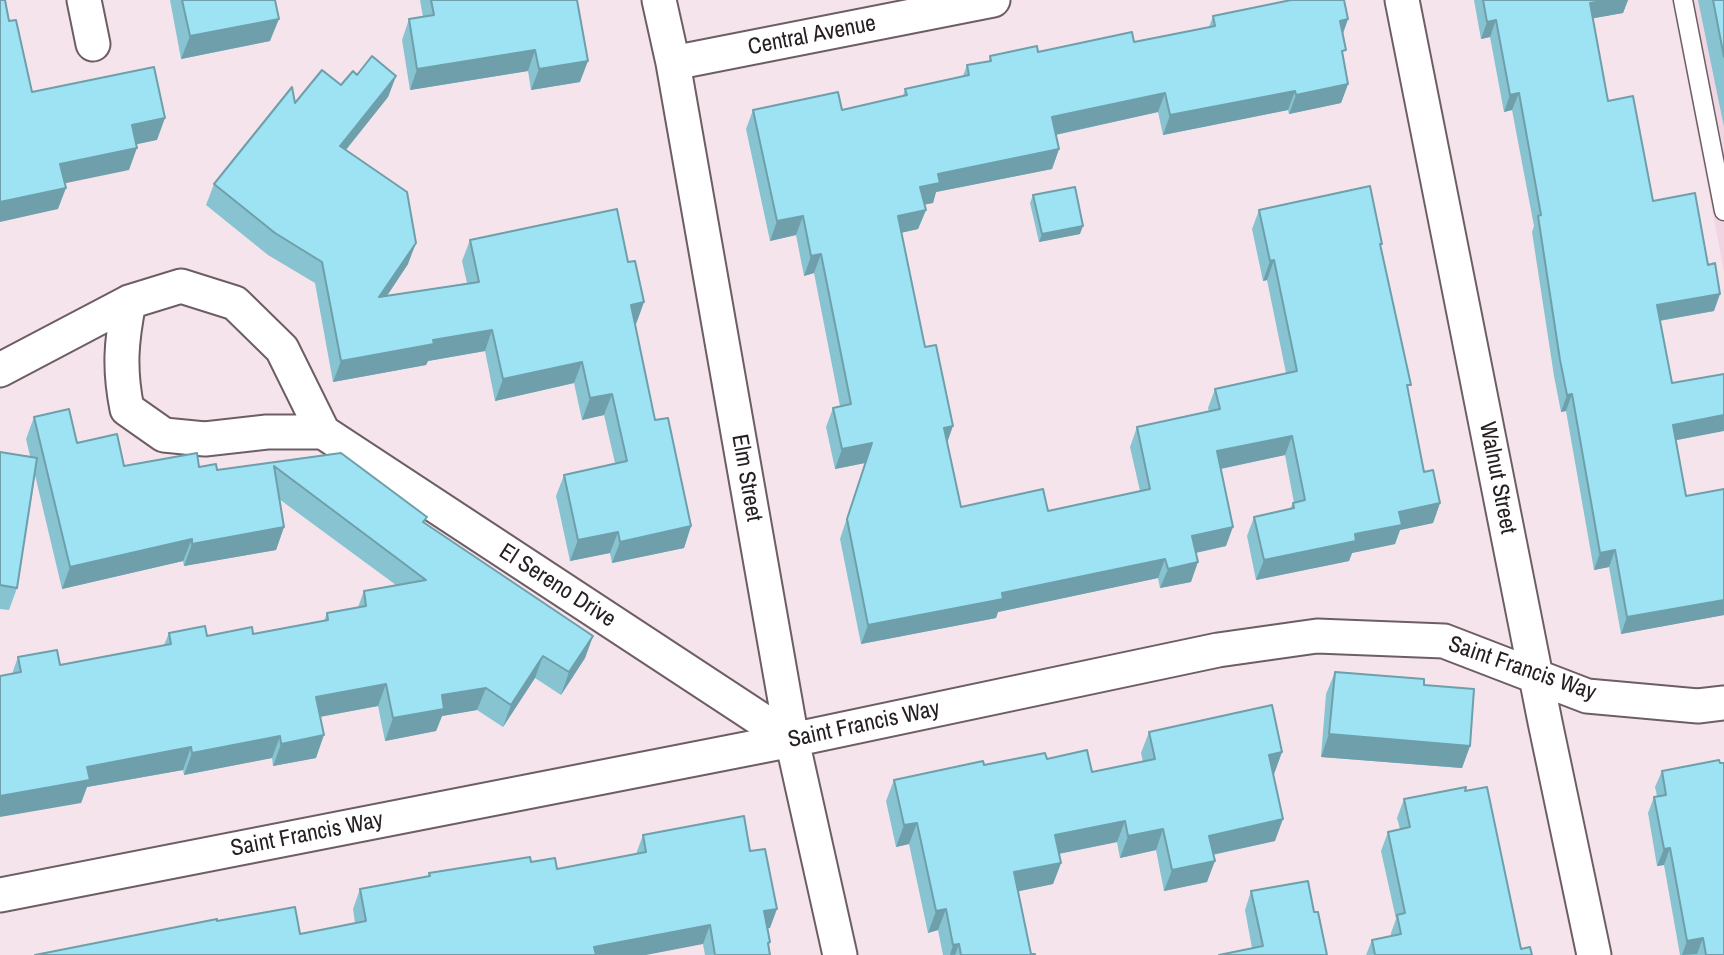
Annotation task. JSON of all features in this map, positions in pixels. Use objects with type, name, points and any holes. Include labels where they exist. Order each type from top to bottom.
[{"type":"street","points":[[84,0],[93,44]]},
{"type":"street","name":"Elm Street","points":[[659,0],[673,63],[792,740],[840,955]]},
{"type":"street","name":"Central Avenue","points":[[673,63],[993,0]]},
{"type":"street","name":"Walnut Street","points":[[1402,0],[1594,955]]},
{"type":"street","points":[[0,370],[129,302],[181,286],[234,303],[282,349],[323,432],[267,432],[205,439],[164,435],[127,409],[121,378],[123,334],[129,302]]},
{"type":"street","name":"El Sereno Drive","points":[[323,432],[792,740]]},
{"type":"street","name":"Saint Francis Way","points":[[0,895],[792,740],[1218,650],[1317,636],[1444,640],[1587,696],[1698,706],[1724,703]]},
{"type":"lane","points":[[1684,0],[1724,211]]},
{"type":"shaded area","points":[[1672,0],[1724,0],[1724,272]]},
{"type":"building","points":[[0,0],[5,0],[9,21],[16,20],[32,92],[154,67],[165,118],[132,125],[137,148],[60,164],[66,188],[0,202]]},
{"type":"building","points":[[182,0],[275,0],[279,19],[190,36]]},
{"type":"building","points":[[431,0],[577,0],[588,61],[539,69],[535,50],[417,69],[409,19],[434,15]]},
{"type":"building","points":[[1291,0],[1344,0],[1348,19],[1340,21],[1346,50],[1342,51],[1348,84],[1296,95],[1295,91],[1170,115],[1165,93],[1052,117],[1059,149],[938,174],[940,183],[920,187],[926,210],[898,216],[925,347],[936,345],[953,426],[944,428],[961,507],[1043,489],[1048,511],[1150,489],[1137,427],[1220,409],[1215,389],[1297,371],[1274,260],[1270,261],[1259,210],[1370,186],[1411,385],[1407,385],[1424,472],[1433,470],[1440,503],[1399,512],[1402,525],[1355,534],[1356,541],[1264,560],[1254,517],[1294,508],[1293,503],[1305,500],[1292,436],[1217,451],[1233,527],[1192,536],[1198,562],[1168,569],[1165,559],[1002,593],[1003,599],[868,625],[847,519],[872,443],[842,449],[833,408],[851,404],[821,254],[811,256],[803,216],[777,221],[753,110],[838,92],[842,110],[907,95],[905,89],[969,75],[967,65],[991,61],[990,56],[1037,46],[1038,52],[1132,32],[1134,42],[1215,26],[1213,16]]},
{"type":"building","points":[[1483,0],[1607,0],[1590,3],[1608,101],[1633,96],[1653,201],[1695,193],[1708,265],[1715,263],[1720,294],[1657,305],[1672,383],[1724,374],[1724,415],[1673,425],[1686,496],[1724,489],[1724,600],[1627,617],[1615,550],[1600,553],[1572,394],[1567,395],[1560,360],[1538,216],[1541,215],[1519,93],[1510,95],[1496,20],[1487,22]]},
{"type":"building","points":[[1713,0],[1724,0],[1724,57]]},
{"type":"building","points":[[372,56],[396,76],[340,146],[407,192],[416,243],[379,297],[479,282],[470,240],[617,209],[628,262],[635,261],[644,302],[631,305],[655,420],[668,418],[691,526],[620,542],[618,532],[578,540],[564,475],[627,461],[612,394],[590,398],[582,362],[503,379],[492,330],[341,361],[322,262],[275,233],[214,184],[292,87],[295,103],[322,70],[341,85],[353,71],[357,75]]},
{"type":"building","points":[[1075,187],[1083,226],[1042,234],[1033,195]]},
{"type":"building","points":[[69,409],[77,443],[117,434],[124,466],[197,453],[199,467],[216,464],[217,470],[341,453],[427,517],[423,522],[593,636],[569,672],[543,656],[511,705],[486,688],[442,695],[444,709],[393,718],[386,684],[316,697],[324,735],[281,744],[280,736],[192,753],[191,747],[87,767],[90,780],[0,796],[0,676],[21,672],[18,657],[57,650],[60,665],[171,644],[169,633],[205,626],[207,636],[252,627],[253,634],[328,620],[327,613],[366,606],[364,591],[426,580],[274,466],[284,527],[192,544],[192,539],[70,567],[34,417]]},
{"type":"building","points":[[0,452],[37,458],[17,588],[0,585]]},
{"type":"building","points":[[1335,672],[1424,679],[1424,685],[1474,689],[1470,746],[1329,734]]},
{"type":"building","points":[[1272,705],[1282,752],[1269,755],[1283,819],[1209,836],[1215,861],[1172,870],[1163,829],[1128,836],[1125,821],[1055,835],[1061,863],[1014,872],[1031,954],[1035,955],[961,955],[959,944],[953,945],[946,909],[936,911],[917,823],[904,825],[894,780],[983,761],[984,765],[1045,753],[1047,759],[1087,750],[1092,772],[1155,759],[1149,732]]},
{"type":"building","points":[[1719,760],[1724,763],[1724,955],[1706,955],[1703,938],[1687,941],[1670,848],[1664,849],[1654,797],[1666,795],[1662,771]]},
{"type":"building","points":[[1466,787],[1465,791],[1487,787],[1521,949],[1530,947],[1532,955],[1375,955],[1372,940],[1401,934],[1397,915],[1405,913],[1388,832],[1410,827],[1404,799]]},
{"type":"building","points":[[744,816],[750,851],[765,849],[777,909],[764,911],[770,955],[715,955],[710,925],[594,947],[596,955],[35,955],[217,919],[295,907],[300,934],[366,921],[360,889],[430,876],[429,873],[530,857],[531,862],[555,858],[557,869],[646,852],[643,835]]},
{"type":"building","points":[[1308,881],[1327,955],[1219,955],[1263,946],[1251,891]]}]
